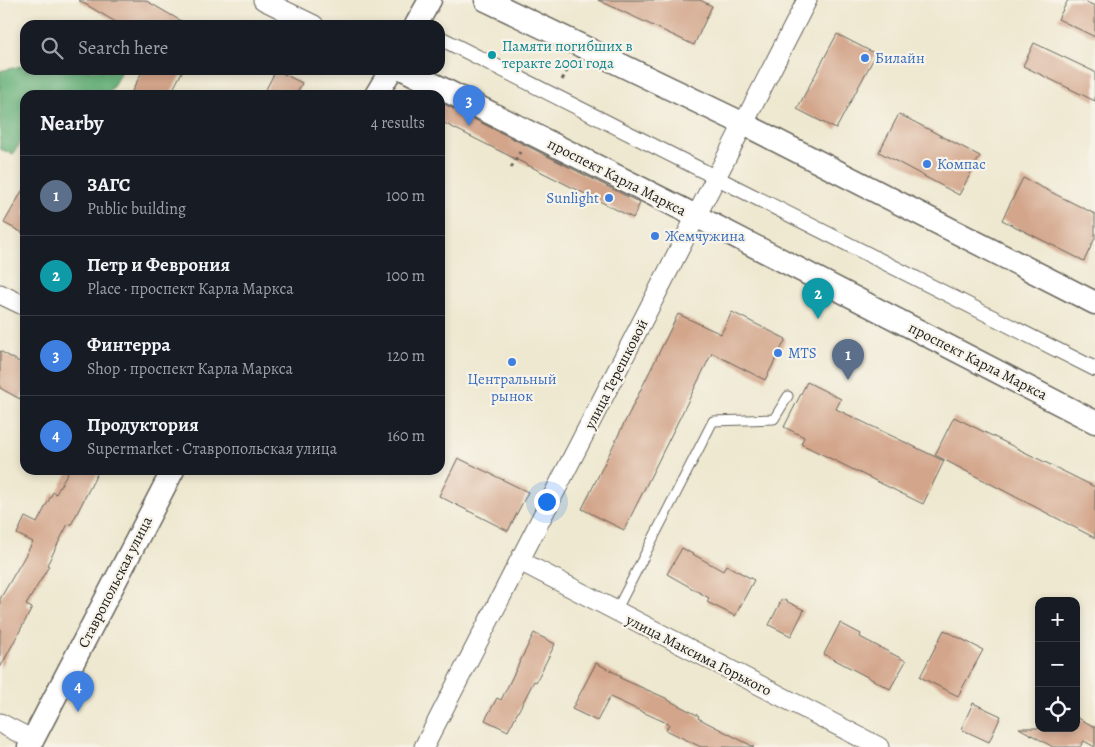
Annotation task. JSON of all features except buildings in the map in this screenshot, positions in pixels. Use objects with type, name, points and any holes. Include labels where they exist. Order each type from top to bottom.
[{"type":"street","points":[[263,0],[304,20]]},
{"type":"street","points":[[419,20],[430,0]]},
{"type":"street","points":[[486,0],[744,124],[1095,303]]},
{"type":"street","name":"улица Терешковой","points":[[424,747],[807,0]]},
{"type":"street","points":[[445,41],[1095,369]]},
{"type":"street","points":[[379,90],[388,75]]},
{"type":"street","name":"проспект Карла Маркса","points":[[415,75],[445,90]]},
{"type":"street","name":"проспект Карла Маркса","points":[[445,90],[696,216],[1095,422]]},
{"type":"street","points":[[0,294],[20,304]]},
{"type":"street","name":"Ставропольская улица","points":[[31,744],[170,475]]},
{"type":"street","name":"улица Максима Горького","points":[[520,561],[879,747]]},
{"type":"street","points":[[0,723],[31,744]]},
{"type":"lane","points":[[616,612],[713,421],[774,419],[788,396]]},
{"type":"green space","points":[[20,66],[20,75],[119,75],[111,90],[20,90],[20,144],[13,154],[0,149],[0,71]]},
{"type":"place","name":"Памяти погибших в теракте 2001 года","points":[[492,55]]},
{"type":"place","name":"Билайн","points":[[865,58]]},
{"type":"place","name":"Финтерра","points":[[469,126]]},
{"type":"place","name":"Компас","points":[[927,164]]},
{"type":"place","name":"Sunlight","points":[[609,198]]},
{"type":"place","name":"Жемчужина","points":[[655,236]]},
{"type":"place","name":"Петр и Феврония","points":[[818,319]]},
{"type":"place","name":"MTS","points":[[778,353]]},
{"type":"place","name":"Центральный рынок","points":[[512,362]]},
{"type":"place","name":"ЗАГС","points":[[848,380]]},
{"type":"place","name":"Продуктория","points":[[78,712]]}]
